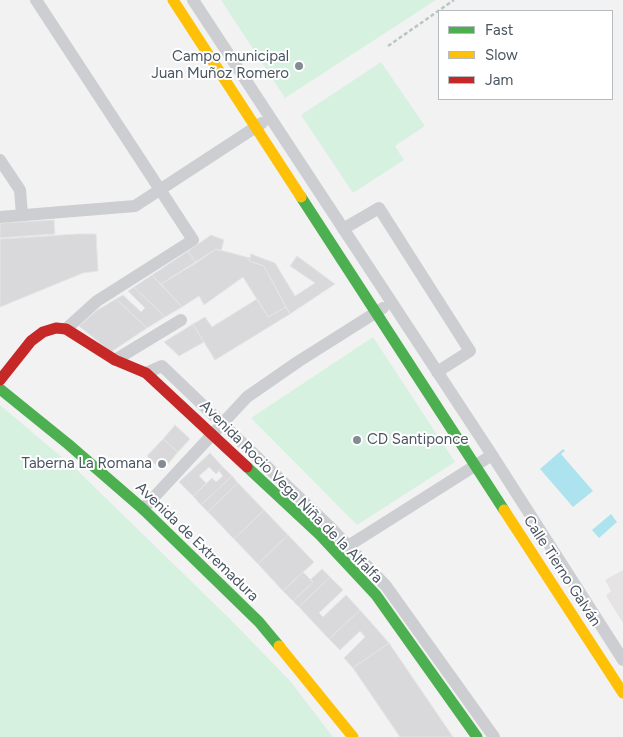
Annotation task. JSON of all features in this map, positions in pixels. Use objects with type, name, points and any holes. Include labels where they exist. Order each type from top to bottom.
[{"type":"street","points":[[0,380],[31,341],[43,332],[56,328],[66,329],[97,301],[193,240],[36,0]]},
{"type":"street","name":"Calle Tierno Galván","points":[[173,0],[623,693]]},
{"type":"street","points":[[192,0],[492,455],[623,660]]},
{"type":"street","points":[[0,217],[135,206],[270,118]]},
{"type":"street","points":[[0,160],[20,190],[22,215]]},
{"type":"street","points":[[343,229],[379,208],[470,351],[437,372]]},
{"type":"street","points":[[143,509],[247,397],[376,312],[392,304]]},
{"type":"street","points":[[115,360],[181,320]]},
{"type":"street","name":"Avenida Rocio Vega Niña de la Alfalfa","points":[[66,329],[115,360],[146,374],[320,536],[376,594],[477,737]]},
{"type":"street","name":"Avenida Rocio Vega Niña de la Alfalfa","points":[[146,374],[162,366],[348,546],[386,586],[494,737]]},
{"type":"street","name":"Avenida de Extremadura","points":[[0,389],[68,444],[143,509],[259,622],[353,737]]},
{"type":"street","points":[[348,546],[492,455]]},
{"type":"path","points":[[440,10],[454,0]]},
{"type":"path","points":[[388,46],[438,11]]},
{"type":"shaded area","points":[[623,570],[623,623],[606,596],[611,591],[605,580]]},
{"type":"green space","name":"Campo municipal Juan Muñoz Romero","points":[[221,0],[436,0],[285,98]]},
{"type":"green space","points":[[381,62],[425,126],[395,146],[404,160],[353,193],[301,115]]},
{"type":"green space","name":"CD Santiponce","points":[[373,337],[455,462],[357,525],[251,418]]},
{"type":"green space","points":[[0,405],[77,470],[233,622],[291,682],[333,737],[0,737]]},
{"type":"water","points":[[563,449],[565,451],[561,454],[593,491],[573,507],[540,469]]},
{"type":"water","points":[[611,514],[617,522],[599,538],[592,530]]},
{"type":"building","points":[[54,220],[55,234],[0,238],[0,223]]},
{"type":"building","points":[[96,234],[98,271],[83,273],[0,307],[0,239]]},
{"type":"building","points":[[211,235],[224,240],[221,251],[216,249],[196,263],[188,251]]},
{"type":"building","points":[[216,249],[250,258],[249,261],[264,266],[286,307],[268,317],[243,277],[204,305],[199,296],[182,307],[161,284]]},
{"type":"building","points":[[188,251],[196,263],[161,284],[152,275]]},
{"type":"building","points":[[251,254],[275,263],[295,296],[315,283],[290,266],[297,256],[335,284],[290,314],[264,266],[249,261]]},
{"type":"building","points":[[152,275],[182,307],[165,317],[134,287]]},
{"type":"building","points":[[134,287],[165,317],[147,328],[116,299],[123,295],[141,312],[145,308],[128,291]]},
{"type":"building","points":[[116,299],[147,328],[111,352],[79,326],[96,311]]},
{"type":"building","points":[[257,299],[268,317],[286,307],[290,314],[215,360],[193,324],[205,317],[212,327]]},
{"type":"building","points":[[193,324],[204,342],[179,356],[164,342]]},
{"type":"building","points":[[175,425],[190,439],[178,452],[163,439]]},
{"type":"building","points":[[163,439],[178,452],[162,471],[147,456]]},
{"type":"building","points":[[210,453],[223,467],[216,474],[209,467],[199,476],[206,483],[193,496],[179,482]]},
{"type":"building","points":[[223,467],[232,476],[201,505],[193,496],[212,478],[216,482],[223,476],[219,471]]},
{"type":"building","points":[[232,476],[238,483],[208,512],[201,505]]},
{"type":"building","points":[[238,483],[264,510],[234,539],[208,512]]},
{"type":"building","points":[[264,510],[288,535],[258,564],[234,539]]},
{"type":"building","points":[[288,535],[314,562],[283,591],[258,564]]},
{"type":"building","points":[[322,569],[330,577],[299,607],[293,601],[313,582],[310,580]]},
{"type":"building","points":[[303,572],[313,582],[293,601],[283,591]]},
{"type":"building","points":[[330,577],[343,590],[319,613],[323,617],[346,595],[360,610],[329,639],[299,607]]},
{"type":"building","points":[[360,610],[389,643],[353,668],[344,658],[365,637],[360,631],[340,650],[329,639]]},
{"type":"building","points":[[389,643],[453,737],[400,737],[353,668]]},
{"type":"traffic: fast","points":[[301,197],[504,510]]},
{"type":"traffic: fast","points":[[0,389],[68,444],[143,509],[259,622],[279,646]]},
{"type":"traffic: fast","points":[[247,467],[320,535],[376,595],[477,737]]},
{"type":"traffic: slow","points":[[173,0],[301,197]]},
{"type":"traffic: slow","points":[[504,510],[623,693]]},
{"type":"traffic: slow","points":[[279,646],[353,737]]},
{"type":"traffic: jam","points":[[0,380],[31,341],[43,332],[56,328],[66,329],[115,360],[146,373],[247,467]]},
{"type":"place","name":"Campo municipal Juan Muñoz Romero","points":[[299,66]]},
{"type":"place","name":"CD Santiponce","points":[[357,440]]},
{"type":"place","name":"Taberna La Romana","points":[[162,464]]}]
